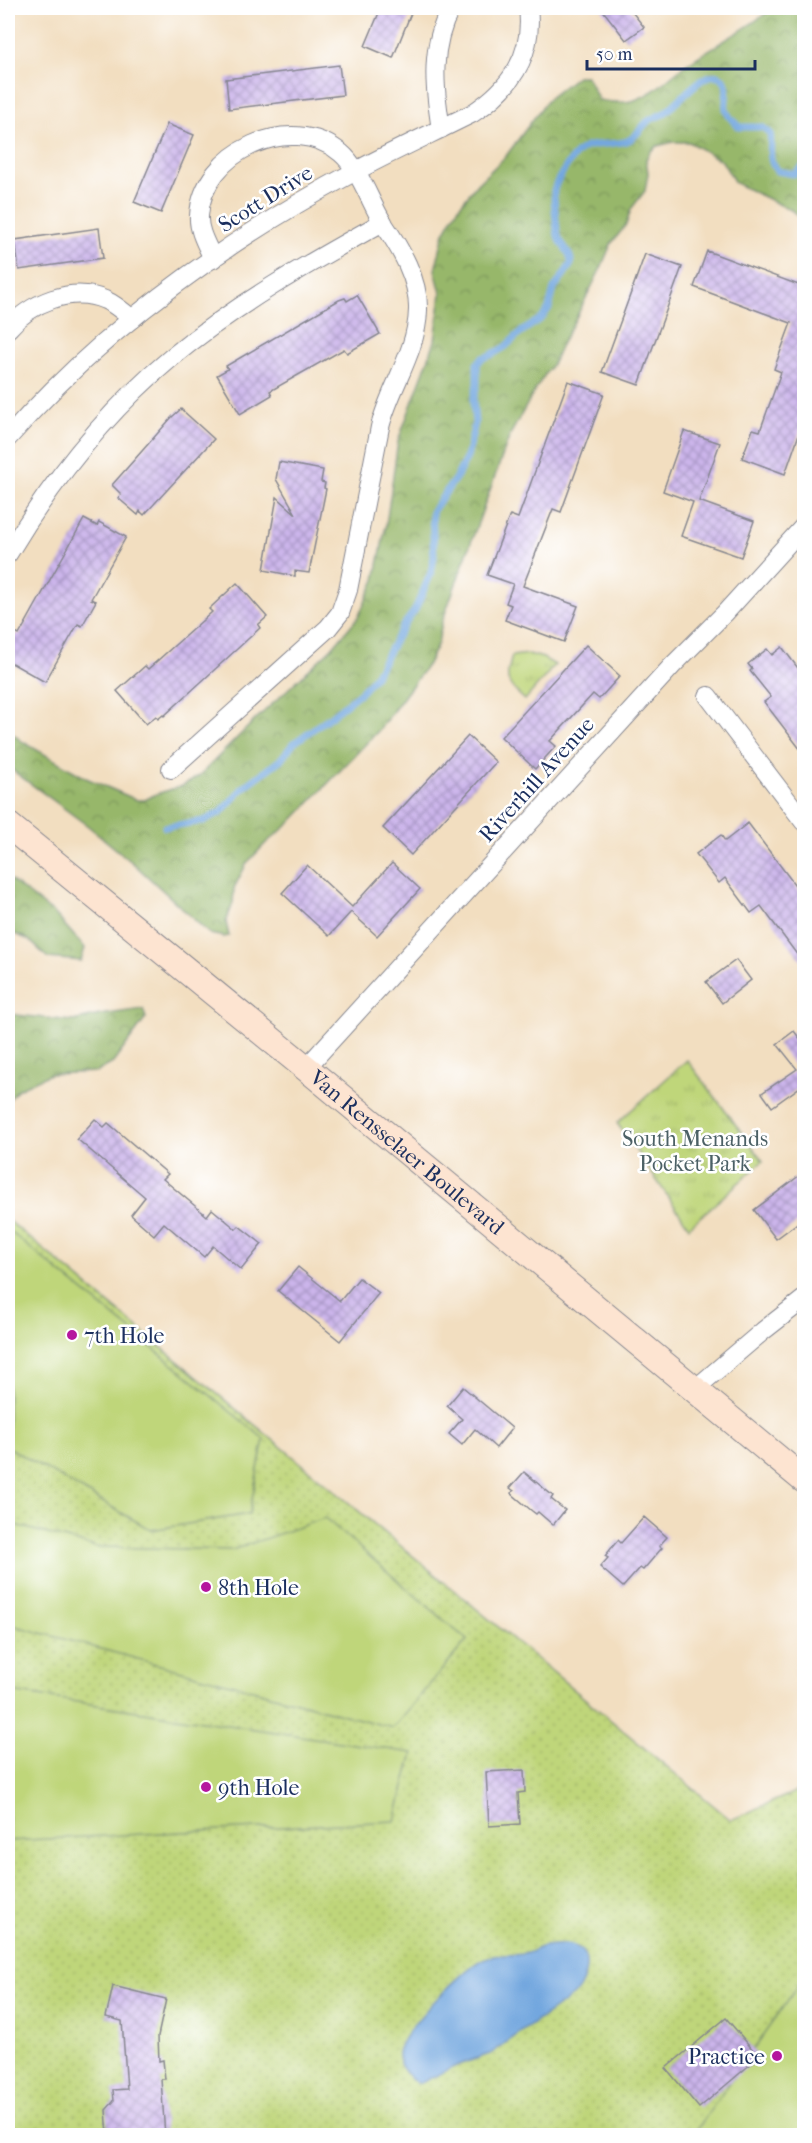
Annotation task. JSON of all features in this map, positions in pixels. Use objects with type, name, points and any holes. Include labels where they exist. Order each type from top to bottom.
[{"type":"main road","name":"Van Rensselaer Boulevard","points":[[8,825],[804,1479]]},
{"type":"street","points":[[441,129],[435,76],[436,53],[442,25],[451,8]]},
{"type":"street","name":"Scott Drive","points":[[8,435],[70,373],[132,319],[213,259],[302,201],[486,105],[514,75],[527,41],[528,8]]},
{"type":"street","points":[[171,769],[328,628],[340,613],[351,578],[380,427],[387,401],[410,349],[417,318],[417,298],[409,271],[392,235],[346,158],[336,149],[321,142],[302,137],[282,136],[264,141],[233,156],[214,176],[201,205],[199,218],[201,231],[213,259]]},
{"type":"street","points":[[8,554],[53,486],[88,441],[129,396],[171,358],[272,286],[383,222]]},
{"type":"street","points":[[8,329],[16,319],[37,306],[60,297],[71,296],[89,296],[107,300],[132,319]]},
{"type":"street","name":"Riverhill Avenue","points":[[306,1068],[672,666],[725,613],[804,526]]},
{"type":"street","points":[[708,696],[804,822]]},
{"type":"street","points":[[695,1389],[804,1299]]},
{"type":"green space","points":[[773,8],[804,8],[804,221],[791,210],[735,183],[722,161],[689,142],[673,142],[657,146],[651,151],[646,159],[648,173],[645,191],[631,209],[626,225],[611,244],[553,363],[510,435],[442,622],[438,643],[428,664],[379,730],[289,824],[247,863],[234,888],[233,903],[226,922],[229,936],[210,934],[134,864],[88,826],[8,767],[8,730],[23,742],[86,778],[137,800],[145,800],[182,786],[199,776],[332,648],[358,617],[375,580],[386,525],[398,441],[435,341],[441,293],[435,270],[444,233],[458,208],[477,184],[506,156],[548,99],[577,76],[586,76],[599,100],[622,102],[635,100],[654,90],[691,61]]},
{"type":"green space","points":[[529,654],[555,665],[525,700],[510,685],[508,671],[512,656]]},
{"type":"green space","points":[[8,878],[55,914],[85,948],[81,961],[48,958],[29,940],[8,931]]},
{"type":"green space","points":[[143,1009],[146,1018],[113,1063],[97,1072],[50,1074],[18,1089],[8,1101],[8,1014],[73,1021]]},
{"type":"green space","name":"South Menands Pocket Park","points":[[687,1060],[763,1161],[689,1227],[617,1123]]},
{"type":"green space","points":[[8,1220],[731,1820],[804,1788],[804,2135],[8,2135]]},
{"type":"green space","name":"7th Hole","points":[[8,1230],[264,1439],[249,1514],[151,1530],[8,1447]]},
{"type":"green space","name":"8th Hole","points":[[325,1518],[467,1640],[393,1728],[8,1624],[8,1523],[95,1547],[232,1550]]},
{"type":"green space","name":"9th Hole","points":[[8,1691],[413,1753],[395,1821],[8,1841]]},
{"type":"green space","name":"Practice","points":[[804,1977],[804,2135],[693,2135]]},
{"type":"water","points":[[564,1944],[581,1950],[585,1956],[586,1972],[574,1995],[490,2054],[458,2065],[421,2083],[417,2083],[404,2070],[399,2062],[398,2053],[410,2030],[448,1987],[474,1965],[493,1956],[524,1954],[541,1947]]},
{"type":"building","points":[[381,8],[413,8],[393,58],[365,46]]},
{"type":"building","points":[[601,8],[629,8],[644,27],[626,40]]},
{"type":"building","points":[[339,65],[343,95],[229,109],[226,79]]},
{"type":"building","points":[[167,124],[194,135],[161,213],[134,202]]},
{"type":"building","points":[[99,228],[103,258],[19,270],[15,240]]},
{"type":"building","points":[[707,251],[804,287],[804,420],[785,474],[742,458],[753,429],[760,431],[781,372],[774,369],[791,323],[694,287]]},
{"type":"building","points":[[645,254],[682,267],[639,385],[602,372]]},
{"type":"building","points":[[357,295],[380,334],[347,353],[344,349],[270,391],[272,395],[240,414],[217,375],[228,369],[226,366],[339,300],[345,298],[347,301]]},
{"type":"building","points":[[568,381],[604,394],[561,512],[553,509],[523,586],[578,606],[564,642],[505,620],[511,605],[506,603],[513,584],[487,575],[510,515],[518,518]]},
{"type":"building","points":[[181,409],[214,439],[144,515],[140,511],[138,515],[118,498],[121,494],[112,485]]},
{"type":"building","points":[[684,431],[720,443],[699,501],[754,521],[741,557],[681,536],[693,502],[663,491]]},
{"type":"building","points":[[279,462],[323,470],[321,482],[325,483],[324,488],[326,489],[309,573],[295,571],[295,576],[264,570],[277,497],[296,514],[276,479]]},
{"type":"building","points":[[84,519],[97,526],[99,522],[126,537],[91,599],[96,601],[82,626],[78,624],[45,682],[8,661],[8,650],[16,633],[19,635]]},
{"type":"building","points":[[237,583],[267,617],[258,625],[260,628],[164,716],[158,719],[156,716],[146,724],[117,691],[145,666],[148,669],[212,612],[209,609]]},
{"type":"building","points":[[586,645],[620,676],[599,699],[593,694],[550,741],[556,746],[535,769],[501,737]]},
{"type":"building","points":[[782,647],[804,676],[804,754],[764,702],[771,697],[750,671],[752,669],[748,664],[767,649],[772,655]]},
{"type":"building","points":[[468,736],[496,762],[411,855],[383,828]]},
{"type":"building","points":[[748,823],[804,897],[804,964],[761,906],[751,913],[725,878],[719,883],[696,854],[721,835],[725,841]]},
{"type":"building","points":[[392,863],[420,889],[377,936],[351,912],[329,936],[282,893],[307,865],[352,907]]},
{"type":"building","points":[[736,960],[751,980],[722,1003],[706,982]]},
{"type":"building","points":[[794,1031],[804,1044],[804,1084],[772,1107],[762,1093],[797,1069],[777,1044]]},
{"type":"building","points":[[95,1119],[104,1127],[108,1123],[168,1174],[163,1179],[207,1216],[212,1209],[236,1229],[239,1226],[262,1244],[241,1270],[213,1246],[204,1257],[164,1223],[154,1235],[131,1215],[145,1197],[77,1139]]},
{"type":"building","points":[[804,1172],[804,1218],[776,1239],[754,1210]]},
{"type":"building","points":[[298,1267],[340,1301],[359,1278],[379,1293],[340,1341],[278,1291]]},
{"type":"building","points":[[463,1387],[512,1428],[496,1448],[475,1429],[462,1445],[449,1434],[462,1419],[447,1406]]},
{"type":"building","points":[[524,1472],[553,1496],[551,1499],[565,1510],[553,1525],[511,1493],[514,1491],[510,1488]]},
{"type":"building","points":[[644,1517],[667,1537],[659,1546],[662,1548],[643,1570],[640,1568],[623,1587],[600,1567],[608,1558],[605,1556],[618,1540],[621,1543]]},
{"type":"building","points":[[524,1770],[525,1792],[518,1793],[520,1824],[489,1826],[486,1772]]},
{"type":"building","points":[[113,1986],[166,1999],[158,2036],[159,2061],[163,2060],[165,2079],[161,2079],[165,2136],[108,2136],[106,2110],[114,2101],[113,2090],[127,2089],[122,2021],[106,2017]]},
{"type":"building","points":[[726,2018],[759,2057],[699,2108],[666,2068]]},
{"type":"waterway","points":[[165,827],[204,821],[221,812],[243,788],[280,760],[294,743],[362,691],[375,676],[403,626],[415,610],[431,573],[434,557],[432,512],[467,457],[475,423],[473,400],[477,384],[477,364],[482,358],[505,347],[521,332],[542,318],[549,308],[554,289],[571,264],[570,256],[558,236],[554,193],[571,159],[586,147],[630,140],[647,122],[669,110],[691,88],[715,75],[725,81],[726,109],[733,121],[739,127],[762,127],[770,133],[771,157],[777,171],[794,174],[804,166]]},
{"type":"place","name":"7th Hole","points":[[72,1335]]},
{"type":"place","name":"8th Hole","points":[[206,1587]]},
{"type":"place","name":"9th Hole","points":[[206,1787]]},
{"type":"place","name":"Practice","points":[[777,2056]]}]
